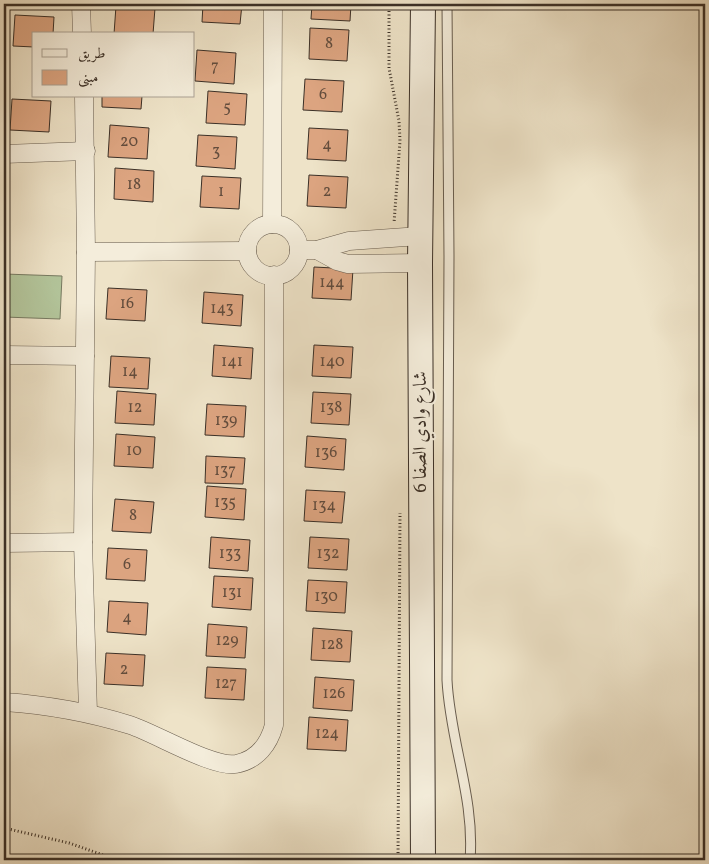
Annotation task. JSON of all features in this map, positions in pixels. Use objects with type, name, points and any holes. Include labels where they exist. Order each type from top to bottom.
[{"type":"main road","name":"شارع وادي الصفا 6","points":[[423,4],[420,236],[423,860]]},
{"type":"street","points":[[81,4],[82,32]]},
{"type":"street","points":[[272,224],[273,4]]},
{"type":"street","points":[[84,98],[86,252],[83,542],[88,713]]},
{"type":"street","points":[[4,154],[86,151]]},
{"type":"street","points":[[272,224],[280,225],[294,234],[298,250],[297,258],[288,270],[274,275],[261,272],[255,268],[247,251],[249,241],[254,232],[262,226],[272,224]]},
{"type":"street","points":[[298,250],[317,250],[338,242],[420,236]]},
{"type":"street","points":[[387,265],[390,237]]},
{"type":"street","points":[[317,250],[336,261],[348,264],[387,265],[420,263]]},
{"type":"street","points":[[86,252],[247,251]]},
{"type":"street","points":[[4,702],[62,707],[88,713],[157,735],[210,760],[226,764],[237,764],[250,759],[262,750],[270,739],[274,726],[274,275]]},
{"type":"street","points":[[4,356],[85,356]]},
{"type":"street","points":[[4,543],[83,542]]},
{"type":"lane","points":[[447,4],[449,266],[447,680],[451,728],[468,800],[471,842],[470,860]]},
{"type":"path","points":[[389,4],[389,68],[399,122],[400,141],[390,237]]},
{"type":"path","points":[[398,860],[400,512]]},
{"type":"path","points":[[4,828],[69,843],[117,860]]},
{"type":"green space","points":[[4,274],[62,276],[60,319],[4,317]]},
{"type":"building","points":[[203,4],[242,4],[240,24],[202,22]]},
{"type":"building","points":[[312,4],[351,4],[350,21],[311,19]]},
{"type":"building","points":[[116,6],[155,8],[153,32],[114,32]]},
{"type":"building","points":[[15,15],[54,17],[53,32],[32,32],[32,47],[13,46]]},
{"type":"building","points":[[310,28],[349,30],[347,61],[309,59]]},
{"type":"building","points":[[197,50],[236,53],[234,84],[195,81]]},
{"type":"building","points":[[305,79],[344,81],[342,112],[303,110]]},
{"type":"building","points":[[208,91],[247,94],[245,125],[206,123]]},
{"type":"building","points":[[102,98],[142,98],[141,109],[102,107]]},
{"type":"building","points":[[12,99],[51,101],[49,132],[10,130]]},
{"type":"building","points":[[110,125],[149,128],[147,159],[108,157]]},
{"type":"building","points":[[309,128],[348,130],[346,161],[307,159]]},
{"type":"building","points":[[198,135],[237,137],[235,169],[196,166]]},
{"type":"building","points":[[115,168],[154,171],[153,202],[114,199]]},
{"type":"building","points":[[309,175],[348,177],[346,208],[307,206]]},
{"type":"building","points":[[202,176],[241,178],[239,209],[200,207]]},
{"type":"building","points":[[314,267],[353,269],[351,300],[312,298]]},
{"type":"building","points":[[108,288],[147,290],[145,321],[106,319]]},
{"type":"building","points":[[204,292],[243,295],[241,326],[202,323]]},
{"type":"building","points":[[214,345],[253,348],[251,379],[212,376]]},
{"type":"building","points":[[314,345],[353,347],[351,378],[312,376]]},
{"type":"building","points":[[111,356],[150,358],[148,389],[109,387]]},
{"type":"building","points":[[117,391],[156,394],[154,425],[115,423]]},
{"type":"building","points":[[313,392],[351,394],[349,425],[311,423]]},
{"type":"building","points":[[207,404],[246,406],[244,437],[205,435]]},
{"type":"building","points":[[116,434],[155,437],[153,468],[114,466]]},
{"type":"building","points":[[307,436],[346,439],[344,470],[305,467]]},
{"type":"building","points":[[206,456],[245,458],[243,484],[205,483]]},
{"type":"building","points":[[207,486],[246,489],[244,520],[205,517]]},
{"type":"building","points":[[306,490],[345,492],[342,523],[304,521]]},
{"type":"building","points":[[115,499],[154,502],[151,533],[112,531]]},
{"type":"building","points":[[211,537],[250,540],[248,571],[209,568]]},
{"type":"building","points":[[310,537],[349,539],[347,570],[308,568]]},
{"type":"building","points":[[108,548],[147,550],[145,581],[106,579]]},
{"type":"building","points":[[214,576],[253,578],[251,610],[212,607]]},
{"type":"building","points":[[308,580],[347,582],[345,613],[306,611]]},
{"type":"building","points":[[109,601],[148,603],[146,635],[107,632]]},
{"type":"building","points":[[208,624],[247,627],[245,658],[206,656]]},
{"type":"building","points":[[313,628],[352,631],[350,662],[311,660]]},
{"type":"building","points":[[106,653],[145,655],[143,686],[104,684]]},
{"type":"building","points":[[207,667],[246,669],[244,700],[205,698]]},
{"type":"building","points":[[315,677],[354,680],[352,711],[313,708]]},
{"type":"building","points":[[309,717],[348,720],[346,751],[307,749]]}]
